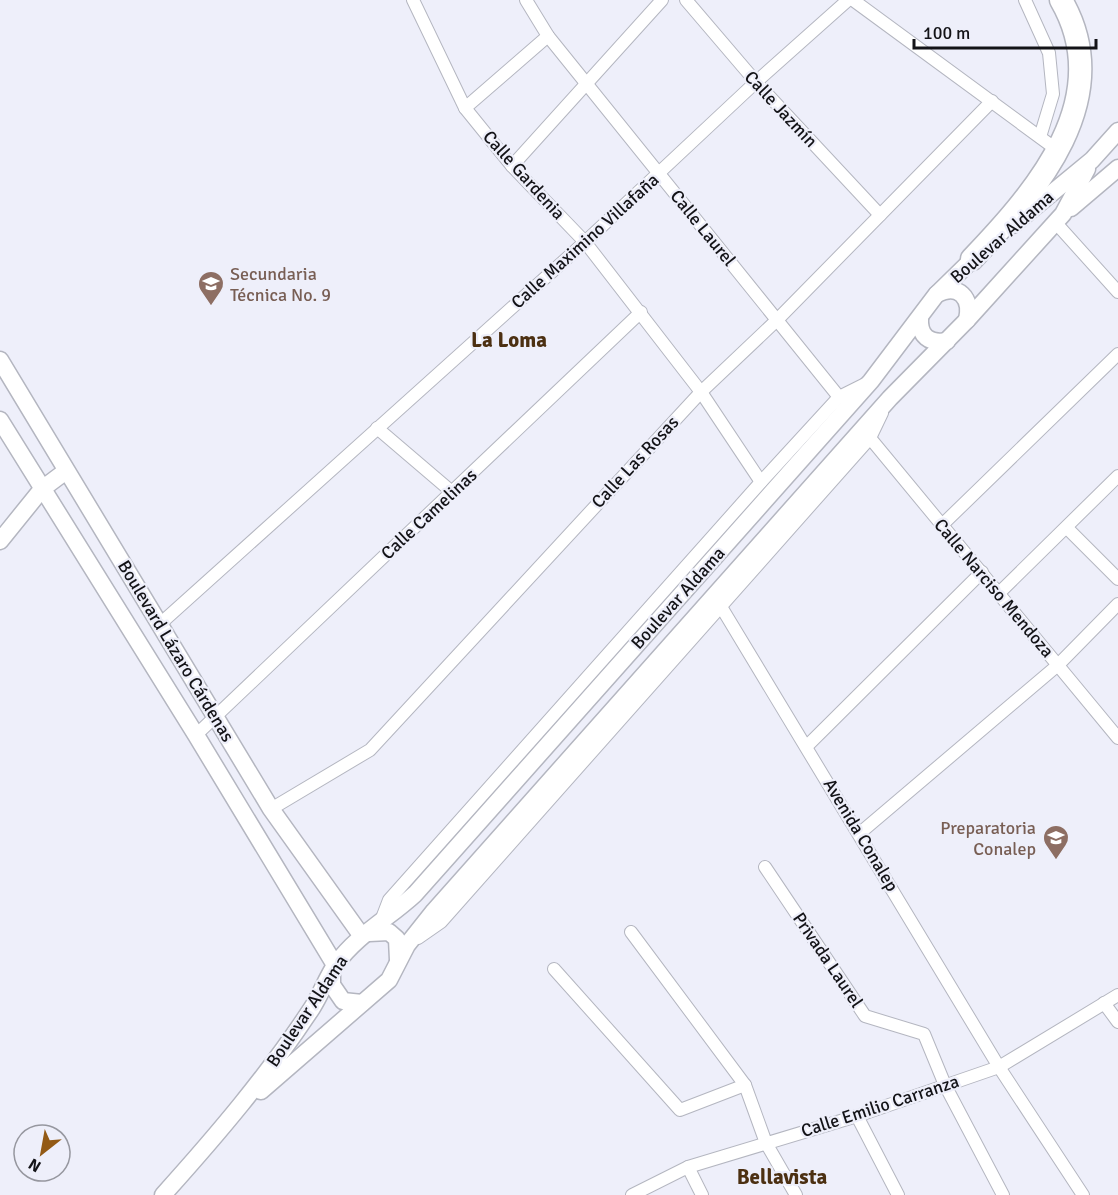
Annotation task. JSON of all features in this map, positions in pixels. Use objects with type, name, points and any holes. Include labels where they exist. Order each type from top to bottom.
[{"type":"highway","points":[[972,259],[1016,213],[1061,153],[1075,128],[1085,97],[1087,67],[1073,16],[1062,0]]},
{"type":"street","name":"Calle Gardenia","points":[[413,0],[465,108],[512,166],[585,242],[641,312],[701,392],[761,482]]},
{"type":"street","name":"Calle Laurel","points":[[525,0],[548,36],[839,397]]},
{"type":"street","points":[[512,166],[662,0]]},
{"type":"street","name":"Calle Jazmín","points":[[686,0],[756,82],[880,215]]},
{"type":"street","name":"Calle Maximino Villafaña","points":[[160,624],[585,242],[756,82],[848,0]]},
{"type":"street","points":[[854,0],[1061,153]]},
{"type":"street","points":[[1025,0],[1049,53],[1053,94],[1040,137]]},
{"type":"street","points":[[465,108],[548,36]]},
{"type":"street","name":"Calle Las Rosas","points":[[271,809],[370,750],[701,392],[778,319],[992,101]]},
{"type":"street","points":[[1092,160],[1118,131]]},
{"type":"street","name":"Boulevar Aldama","points":[[238,1111],[389,980],[407,945],[442,902],[890,398],[967,320],[1059,218],[1092,160]]},
{"type":"street","name":"Boulevar Aldama","points":[[238,1111],[312,1008],[333,970],[369,931],[415,894],[871,381],[936,295],[972,259],[1092,160]]},
{"type":"street","points":[[1118,168],[1059,218],[1118,292]]},
{"type":"street","points":[[936,295],[948,289],[958,291],[967,299],[969,308],[967,320]]},
{"type":"street","name":"Calle Camelinas","points":[[196,735],[641,312]]},
{"type":"street","points":[[920,318],[922,334],[928,340],[936,343],[946,341]]},
{"type":"street","points":[[942,525],[1118,354]]},
{"type":"street","name":"Boulevard Lázaro Cárdenas","points":[[0,360],[271,809],[369,931]]},
{"type":"street","points":[[398,961],[397,939],[388,932],[369,931],[389,900],[839,397],[871,381]]},
{"type":"street","name":"Boulevar Aldama","points":[[407,945],[441,922],[720,604],[870,438],[890,398]]},
{"type":"street","name":"Boulevard Lázaro Cárdenas","points":[[1,422],[196,735],[333,970]]},
{"type":"street","points":[[377,428],[452,492]]},
{"type":"street","name":"Calle Narciso Mendoza","points":[[870,438],[1118,738]]},
{"type":"street","points":[[0,541],[42,489],[66,471]]},
{"type":"street","points":[[999,593],[1117,480]]},
{"type":"street","points":[[1067,528],[1118,579]]},
{"type":"street","points":[[807,747],[982,572]]},
{"type":"street","name":"Avenida Conalep","points":[[720,604],[999,1067],[1083,1195]]},
{"type":"street","points":[[860,833],[1058,664],[1118,604]]},
{"type":"street","points":[[230,792],[253,778]]},
{"type":"street","name":"Privada Laurel","points":[[765,867],[865,1016],[924,1034],[945,1085]]},
{"type":"street","points":[[631,932],[745,1085],[766,1143],[796,1195]]},
{"type":"street","points":[[554,969],[680,1110],[745,1085]]},
{"type":"street","points":[[333,970],[332,985],[343,1001],[362,1004]]},
{"type":"street","name":"Calle Emilio Carranza","points":[[632,1195],[688,1167],[857,1116],[999,1067],[1118,994]]},
{"type":"street","points":[[1104,1003],[1118,1022]]},
{"type":"street","points":[[945,1085],[1003,1195]]},
{"type":"street","points":[[164,1195],[238,1111]]},
{"type":"street","points":[[857,1116],[898,1195]]},
{"type":"street","points":[[688,1167],[702,1195]]},
{"type":"place","name":"Secundaria Técnica No. 9","points":[[211,307]]},
{"type":"place","name":"Preparatoria Conalep","points":[[1056,861]]},
{"type":"district","name":"La Loma","points":[[509,340]]},
{"type":"district","name":"Bellavista","points":[[782,1177]]}]
